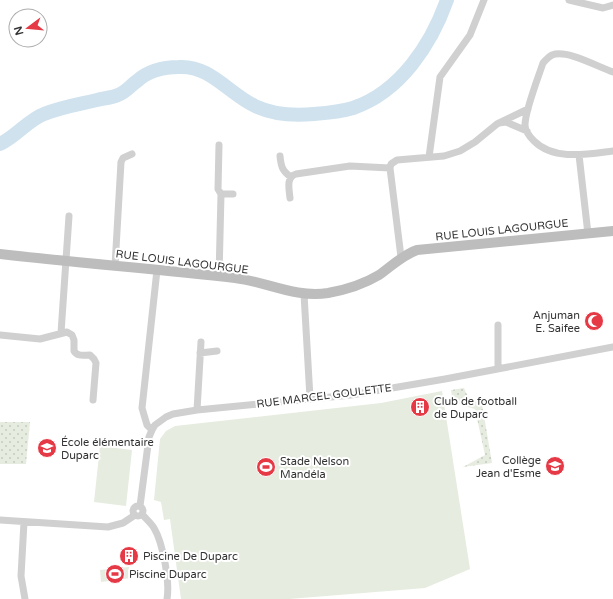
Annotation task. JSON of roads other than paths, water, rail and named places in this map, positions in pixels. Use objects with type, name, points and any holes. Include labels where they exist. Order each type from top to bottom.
[{"type":"main road","name":"RUE LOUIS LAGOURGUE","points":[[0,254],[238,278],[304,294],[327,293],[367,281],[378,275],[401,257],[417,250],[613,231]]},
{"type":"street","points":[[429,157],[440,78],[470,34],[484,0]]},
{"type":"street","points":[[569,0],[603,8],[613,5]]},
{"type":"street","points":[[613,72],[567,54],[553,55],[547,58],[543,63],[528,109],[525,126],[536,143],[552,152],[579,155],[613,151]]},
{"type":"street","points":[[401,257],[390,168],[392,164],[397,160],[444,156],[460,151],[475,142],[497,124],[528,109]]},
{"type":"street","points":[[497,124],[506,122],[527,131]]},
{"type":"street","points":[[219,145],[218,189],[221,194],[219,276]]},
{"type":"street","points":[[115,266],[121,162],[123,158],[132,154]]},
{"type":"street","points":[[579,155],[588,234]]},
{"type":"street","points":[[280,156],[283,170],[291,176]]},
{"type":"street","points":[[291,176],[350,166],[390,168]]},
{"type":"street","points":[[290,198],[289,184],[291,176]]},
{"type":"street","points":[[221,194],[233,194]]},
{"type":"street","points":[[61,333],[69,216]]},
{"type":"street","points":[[157,270],[142,408],[147,425],[152,430],[148,437],[140,506],[134,507],[133,511],[154,527],[159,538],[165,560],[168,582],[167,599]]},
{"type":"street","points":[[304,294],[310,398]]},
{"type":"street","points":[[498,325],[498,369]]},
{"type":"street","points":[[0,335],[40,339],[67,332],[72,335],[74,340],[74,351],[76,354],[79,356],[90,355],[94,359],[96,367],[93,400]]},
{"type":"street","points":[[197,410],[200,342]]},
{"type":"street","name":"RUE MARCEL GOULETTE","points":[[152,430],[166,417],[173,414],[197,410],[351,395],[613,347]]},
{"type":"street","points":[[200,353],[217,351]]},
{"type":"street","points":[[0,520],[108,527],[124,523],[138,514]]},
{"type":"street","points":[[24,522],[20,576],[25,599]]},
{"type":"waterway","points":[[0,144],[12,137],[33,120],[44,114],[115,96],[146,75],[156,70],[173,67],[190,68],[210,75],[246,101],[262,109],[276,113],[306,115],[353,108],[370,101],[385,91],[412,65],[432,34],[447,0]]},
{"type":"place","name":"Anjuman E. Saifee","points":[[594,321]]},
{"type":"place","name":"Club de football de Duparc","points":[[420,407]]},
{"type":"place","name":"École élémentaire Duparc","points":[[47,448]]},
{"type":"place","name":"Collège Jean d'Esme","points":[[555,466]]},
{"type":"place","name":"Stade Nelson Mandéla","points":[[266,467]]},
{"type":"place","name":"Piscine De Duparc","points":[[129,556]]},
{"type":"place","name":"Piscine Duparc","points":[[115,574]]}]
